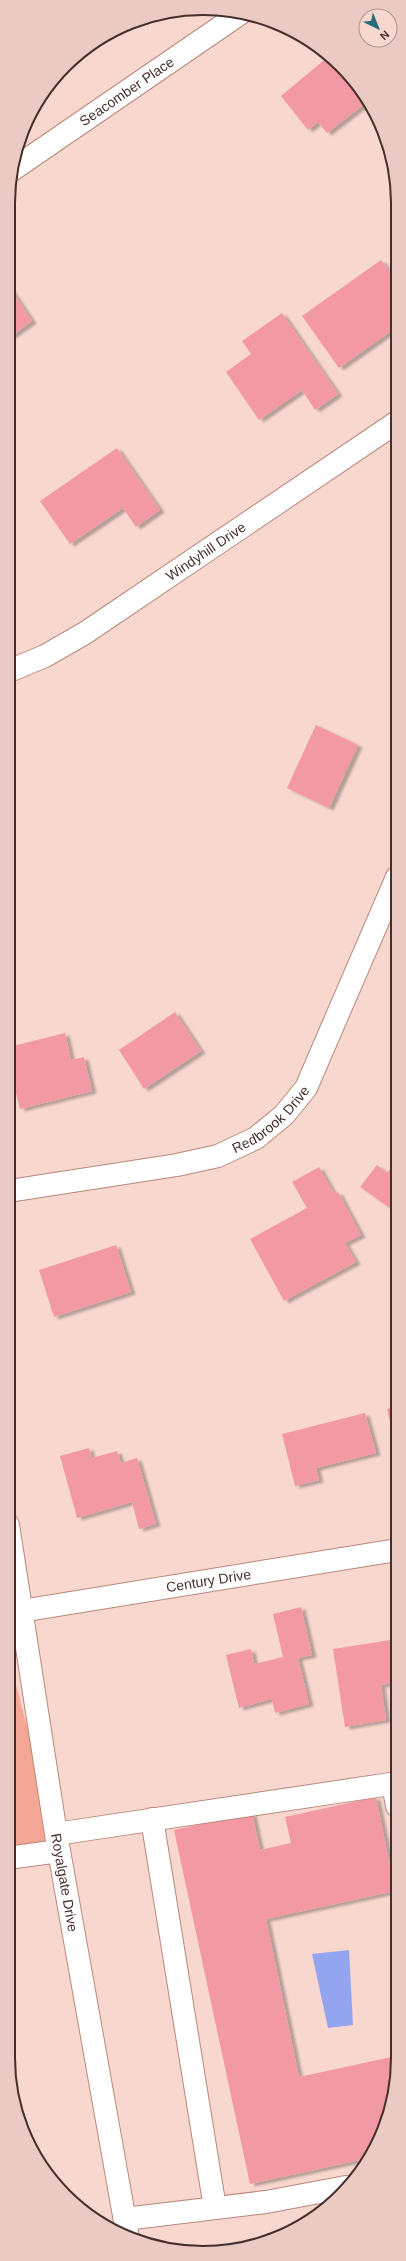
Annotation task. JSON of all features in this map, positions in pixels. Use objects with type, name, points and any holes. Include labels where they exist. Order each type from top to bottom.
[{"type":"street","name":"Seacomber Place","points":[[19,165],[234,18]]},
{"type":"street","name":"Windyhill Drive","points":[[15,668],[45,656],[85,633],[391,426]]},
{"type":"street","name":"Redbrook Drive","points":[[15,1190],[178,1165],[218,1156],[256,1138],[278,1120],[306,1088],[391,891]]},
{"type":"street","name":"Century Drive","points":[[21,1611],[391,1551]]},
{"type":"street","name":"Royalgate Drive","points":[[15,1571],[57,1842],[126,2228]]},
{"type":"street","points":[[15,1856],[57,1842],[152,1819],[391,1784]]},
{"type":"street","points":[[152,1819],[216,2208]]},
{"type":"street","points":[[126,2228],[216,2208],[266,2202],[338,2188]]},
{"type":"shaded area","points":[[15,1681],[58,1843],[15,1848]]},
{"type":"water","points":[[349,1950],[353,2025],[328,2028],[312,1954]]},
{"type":"building","points":[[324,60],[344,79],[363,105],[327,133],[318,122],[308,130],[281,96]]},
{"type":"building","points":[[381,260],[391,274],[391,331],[339,368],[302,316]]},
{"type":"building","points":[[15,296],[32,321],[15,333]]},
{"type":"building","points":[[282,313],[338,394],[315,410],[302,390],[259,420],[226,372],[251,354],[242,341]]},
{"type":"building","points":[[117,448],[160,510],[136,527],[123,508],[70,544],[40,501]]},
{"type":"building","points":[[316,725],[358,745],[329,808],[287,788]]},
{"type":"building","points":[[175,1012],[201,1051],[144,1089],[119,1050]]},
{"type":"building","points":[[65,1033],[71,1060],[84,1057],[92,1091],[20,1109],[15,1089],[15,1046]]},
{"type":"building","points":[[377,1165],[387,1173],[391,1168],[391,1209],[360,1187]]},
{"type":"building","points":[[319,1167],[334,1194],[338,1192],[361,1235],[345,1243],[356,1262],[284,1301],[250,1239],[307,1208],[292,1182]]},
{"type":"building","points":[[116,1245],[131,1292],[54,1317],[39,1270]]},
{"type":"building","points":[[391,1408],[391,1426],[387,1409]]},
{"type":"building","points":[[365,1413],[376,1453],[316,1468],[319,1480],[295,1486],[282,1434]]},
{"type":"building","points":[[89,1448],[92,1458],[117,1451],[121,1463],[137,1458],[156,1524],[139,1529],[132,1502],[77,1518],[60,1456]]},
{"type":"building","points":[[301,1607],[312,1655],[298,1658],[309,1704],[275,1713],[272,1699],[239,1708],[226,1655],[251,1649],[254,1664],[283,1657],[273,1614]]},
{"type":"building","points":[[391,1640],[391,1683],[381,1685],[386,1720],[345,1727],[333,1649]]},
{"type":"building","points":[[376,1797],[391,1871],[391,1892],[266,1919],[299,2077],[391,2057],[391,2070],[385,2107],[372,2141],[360,2160],[250,2184],[174,1830],[252,1813],[260,1850],[291,1843],[285,1817]]}]
